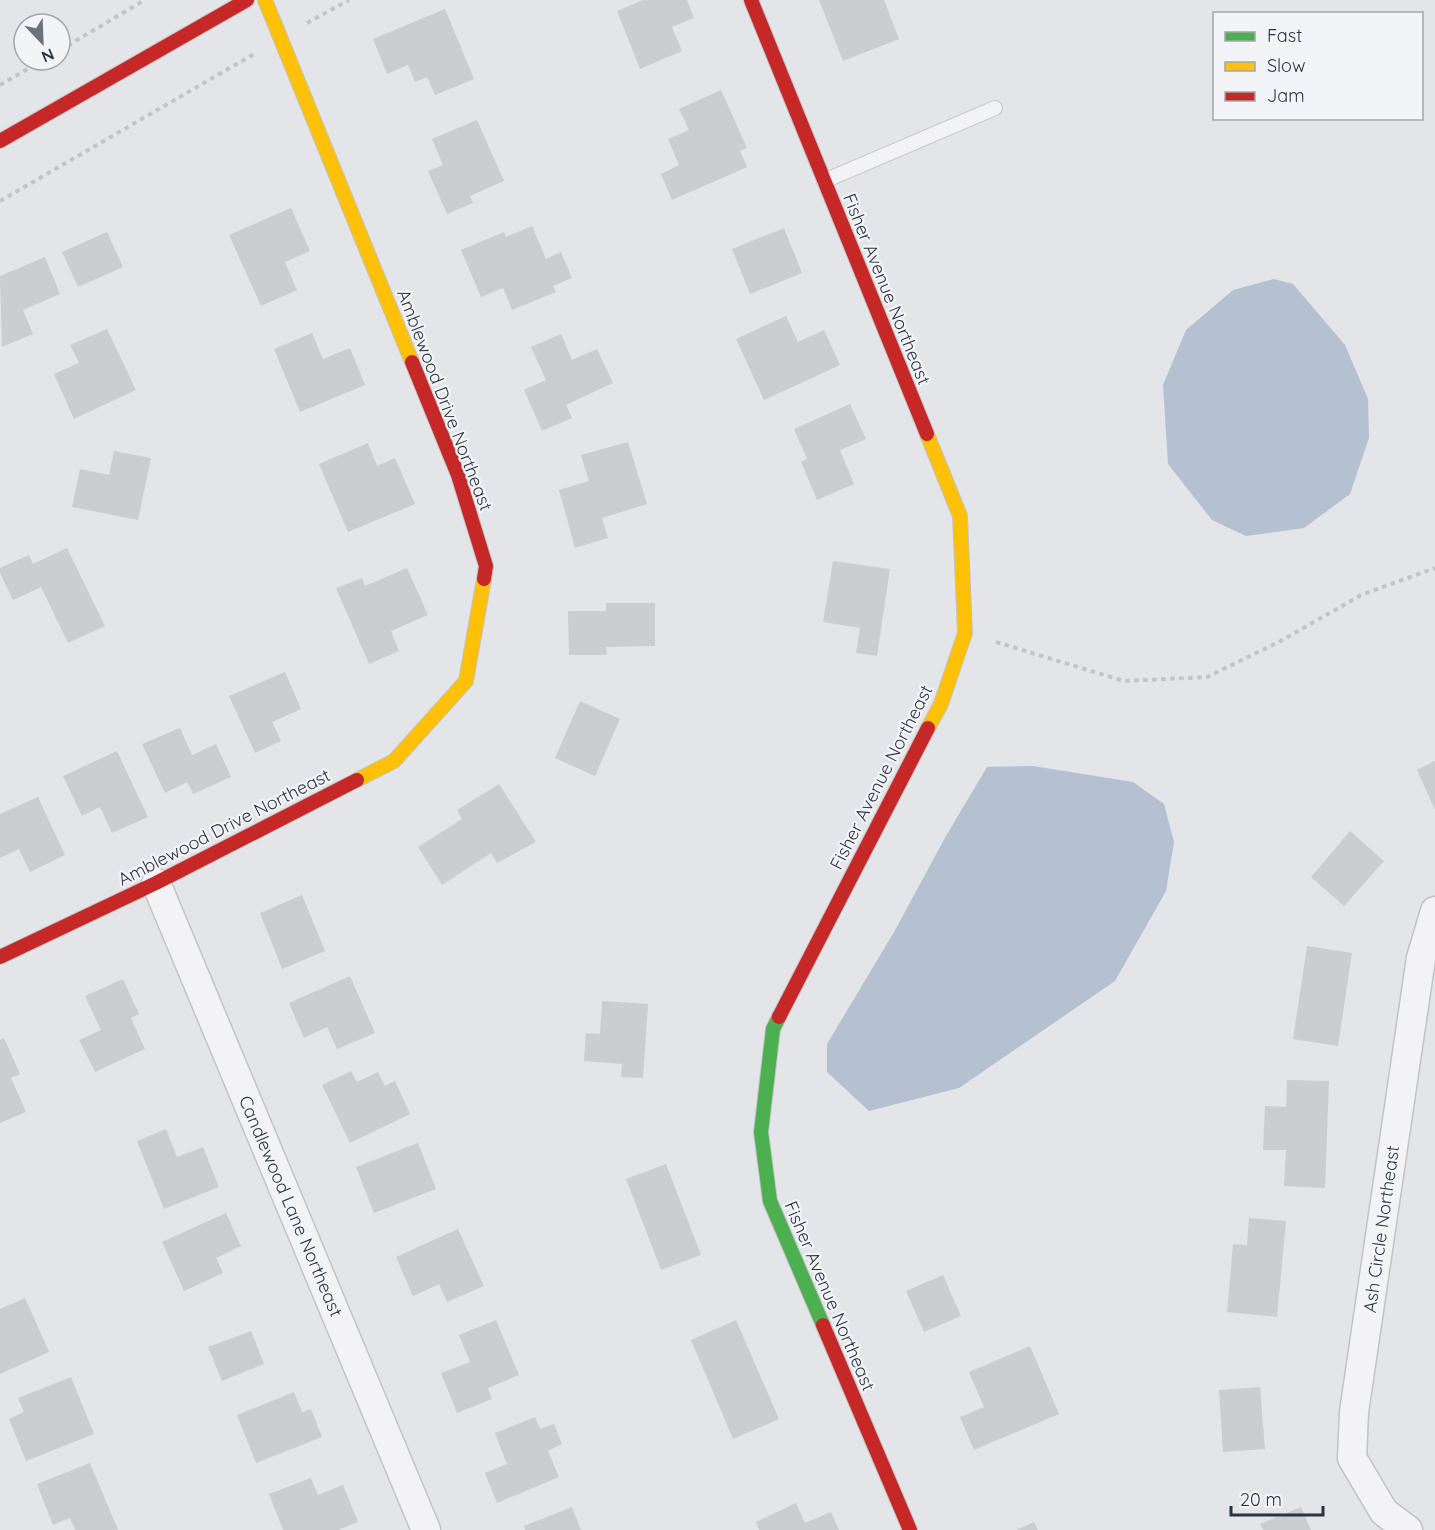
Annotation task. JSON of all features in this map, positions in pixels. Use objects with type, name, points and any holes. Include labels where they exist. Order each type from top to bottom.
[{"type":"street","points":[[0,141],[247,0]]},
{"type":"street","name":"Amblewood Drive Northeast","points":[[0,957],[156,883],[394,761],[466,681],[486,566],[458,474],[265,0]]},
{"type":"street","name":"Fisher Avenue Northeast","points":[[751,0],[960,516],[965,633],[941,704],[773,1029],[761,1132],[770,1201],[910,1530]]},
{"type":"street","name":"Candlewood Lane Northeast","points":[[156,883],[426,1530]]},
{"type":"street","name":"Ash Circle Northeast","points":[[1408,1530],[1384,1512],[1352,1458],[1354,1412],[1419,970],[1435,911]]},
{"type":"lane","points":[[824,181],[995,108]]},
{"type":"path","points":[[72,43],[145,0]]},
{"type":"path","points":[[0,201],[349,0]]},
{"type":"path","points":[[0,85],[22,72]]},
{"type":"path","points":[[965,633],[1124,681],[1207,677],[1279,642],[1361,596],[1435,568]]},
{"type":"water","points":[[1274,279],[1293,284],[1345,345],[1368,399],[1369,438],[1350,494],[1304,528],[1246,536],[1212,520],[1168,464],[1163,385],[1186,330],[1233,290]]},
{"type":"water","points":[[1033,766],[1133,782],[1164,804],[1174,842],[1166,891],[1115,981],[959,1088],[869,1111],[827,1072],[827,1044],[894,932],[946,836],[987,767]]},
{"type":"building","points":[[643,0],[687,0],[694,18],[672,27],[682,51],[640,69],[617,11]]},
{"type":"building","points":[[819,0],[884,0],[899,39],[843,61]]},
{"type":"building","points":[[445,9],[474,79],[435,95],[427,77],[415,82],[408,65],[387,74],[373,39]]},
{"type":"building","points":[[721,90],[747,148],[740,151],[747,167],[672,200],[661,174],[679,165],[668,139],[689,130],[679,109]]},
{"type":"building","points":[[477,120],[504,181],[470,196],[473,203],[447,214],[428,171],[443,165],[432,139]]},
{"type":"building","points":[[291,208],[310,251],[285,262],[297,290],[261,306],[229,235]]},
{"type":"building","points":[[532,226],[546,259],[561,252],[572,278],[553,286],[556,292],[512,310],[503,288],[481,297],[461,250],[504,232],[506,237]]},
{"type":"building","points":[[784,228],[802,273],[750,294],[732,249]]},
{"type":"building","points":[[107,232],[123,267],[78,287],[62,252]]},
{"type":"building","points":[[45,257],[60,294],[23,310],[33,334],[2,347],[0,276]]},
{"type":"building","points":[[786,316],[798,342],[824,330],[840,365],[764,400],[736,339]]},
{"type":"building","points":[[107,329],[136,390],[74,419],[54,374],[79,363],[70,345]]},
{"type":"building","points":[[312,333],[323,359],[350,348],[365,385],[300,412],[274,349]]},
{"type":"building","points":[[561,334],[572,360],[597,349],[613,383],[566,405],[572,418],[542,431],[524,390],[546,380],[531,347]]},
{"type":"building","points":[[850,404],[866,439],[840,450],[854,484],[817,500],[801,462],[807,459],[794,429]]},
{"type":"building","points":[[628,442],[647,504],[602,518],[608,538],[575,548],[559,490],[589,481],[581,455]]},
{"type":"building","points":[[368,443],[377,466],[395,458],[415,504],[348,532],[319,464]]},
{"type":"building","points":[[114,451],[151,458],[138,520],[72,507],[80,469],[109,475]]},
{"type":"building","points":[[67,548],[105,626],[68,643],[41,587],[13,600],[0,573],[0,568],[29,555],[33,564]]},
{"type":"building","points":[[833,561],[890,569],[877,656],[856,653],[860,628],[823,622]]},
{"type":"building","points":[[407,568],[428,615],[391,631],[399,651],[369,664],[336,588],[362,578],[365,586]]},
{"type":"building","points":[[606,603],[655,603],[655,646],[606,647],[607,655],[569,655],[568,611],[606,611]]},
{"type":"building","points":[[285,672],[301,709],[272,722],[281,741],[255,753],[229,696]]},
{"type":"building","points":[[580,701],[620,719],[595,776],[555,758]]},
{"type":"building","points":[[180,728],[192,755],[216,744],[231,777],[193,794],[187,782],[165,793],[142,744]]},
{"type":"building","points":[[117,751],[148,817],[112,833],[100,807],[82,816],[63,776]]},
{"type":"building","points":[[1435,761],[1435,810],[1417,770]]},
{"type":"building","points":[[499,784],[536,842],[497,863],[491,853],[442,885],[418,847],[462,819],[457,810]]},
{"type":"building","points":[[38,797],[65,855],[30,872],[19,849],[0,858],[0,814]]},
{"type":"building","points":[[1350,831],[1384,861],[1344,906],[1311,877]]},
{"type":"building","points":[[302,895],[325,951],[282,969],[260,913]]},
{"type":"building","points":[[1307,946],[1352,953],[1338,1046],[1293,1039]]},
{"type":"building","points":[[350,976],[375,1033],[337,1049],[327,1027],[304,1038],[289,1003]]},
{"type":"building","points":[[123,979],[139,1014],[131,1018],[145,1049],[95,1072],[79,1040],[101,1030],[85,996]]},
{"type":"building","points":[[602,1001],[648,1004],[643,1078],[621,1077],[622,1064],[584,1061],[586,1033],[600,1034]]},
{"type":"building","points":[[4,1038],[20,1074],[11,1078],[26,1112],[0,1123],[0,1040]]},
{"type":"building","points":[[351,1071],[357,1082],[378,1072],[385,1086],[395,1081],[410,1114],[350,1143],[322,1085]]},
{"type":"building","points":[[1287,1080],[1329,1081],[1325,1188],[1284,1186],[1286,1150],[1263,1150],[1265,1106],[1286,1107]]},
{"type":"building","points":[[166,1129],[177,1157],[203,1147],[219,1187],[164,1209],[137,1141]]},
{"type":"building","points":[[418,1143],[436,1189],[374,1213],[356,1167]]},
{"type":"building","points":[[666,1164],[701,1255],[661,1270],[626,1179]]},
{"type":"building","points":[[226,1213],[241,1246],[216,1258],[223,1273],[184,1291],[162,1242]]},
{"type":"building","points":[[1249,1218],[1286,1221],[1277,1317],[1227,1312],[1233,1244],[1247,1245]]},
{"type":"building","points":[[458,1229],[484,1286],[447,1302],[439,1284],[413,1296],[396,1257]]},
{"type":"building","points":[[943,1275],[961,1316],[924,1332],[906,1291]]},
{"type":"building","points":[[25,1298],[49,1352],[0,1374],[0,1309]]},
{"type":"building","points":[[496,1320],[519,1375],[488,1388],[492,1399],[457,1413],[441,1373],[470,1362],[459,1335]]},
{"type":"building","points":[[736,1320],[779,1419],[733,1439],[691,1340]]},
{"type":"building","points":[[251,1331],[264,1364],[222,1381],[208,1347]]},
{"type":"building","points":[[1030,1346],[1059,1414],[974,1450],[960,1417],[984,1407],[969,1372]]},
{"type":"building","points":[[71,1377],[94,1434],[26,1461],[9,1419],[24,1412],[18,1398]]},
{"type":"building","points":[[1260,1387],[1265,1449],[1223,1452],[1219,1390]]},
{"type":"building","points":[[294,1392],[302,1412],[311,1409],[322,1437],[256,1463],[237,1415]]},
{"type":"building","points":[[535,1417],[540,1429],[554,1424],[562,1444],[548,1451],[559,1477],[497,1503],[485,1473],[507,1464],[495,1433]]},
{"type":"building","points":[[90,1463],[118,1530],[75,1530],[70,1518],[53,1525],[37,1484]]},
{"type":"building","points":[[311,1478],[318,1495],[343,1485],[358,1522],[338,1530],[283,1530],[269,1494]]},
{"type":"building","points":[[796,1503],[805,1523],[831,1512],[839,1530],[759,1530],[756,1522]]},
{"type":"building","points":[[572,1507],[581,1530],[525,1530],[524,1526]]},
{"type":"building","points":[[1301,1507],[1311,1530],[1263,1530],[1260,1524]]},
{"type":"building","points":[[1034,1522],[1038,1530],[1016,1530]]},
{"type":"traffic: fast","points":[[779,1017],[773,1029],[761,1132],[770,1201],[823,1325]]},
{"type":"traffic: slow","points":[[265,0],[412,362]]},
{"type":"traffic: slow","points":[[927,434],[960,516],[965,633],[941,704],[928,728]]},
{"type":"traffic: slow","points":[[357,780],[394,761],[466,681],[484,579]]},
{"type":"traffic: jam","points":[[0,141],[247,0]]},
{"type":"traffic: jam","points":[[751,0],[927,434]]},
{"type":"traffic: jam","points":[[412,362],[458,475],[486,566],[484,579]]},
{"type":"traffic: jam","points":[[779,1017],[928,728]]},
{"type":"traffic: jam","points":[[0,957],[156,883],[357,780]]},
{"type":"traffic: jam","points":[[823,1325],[910,1530]]}]
